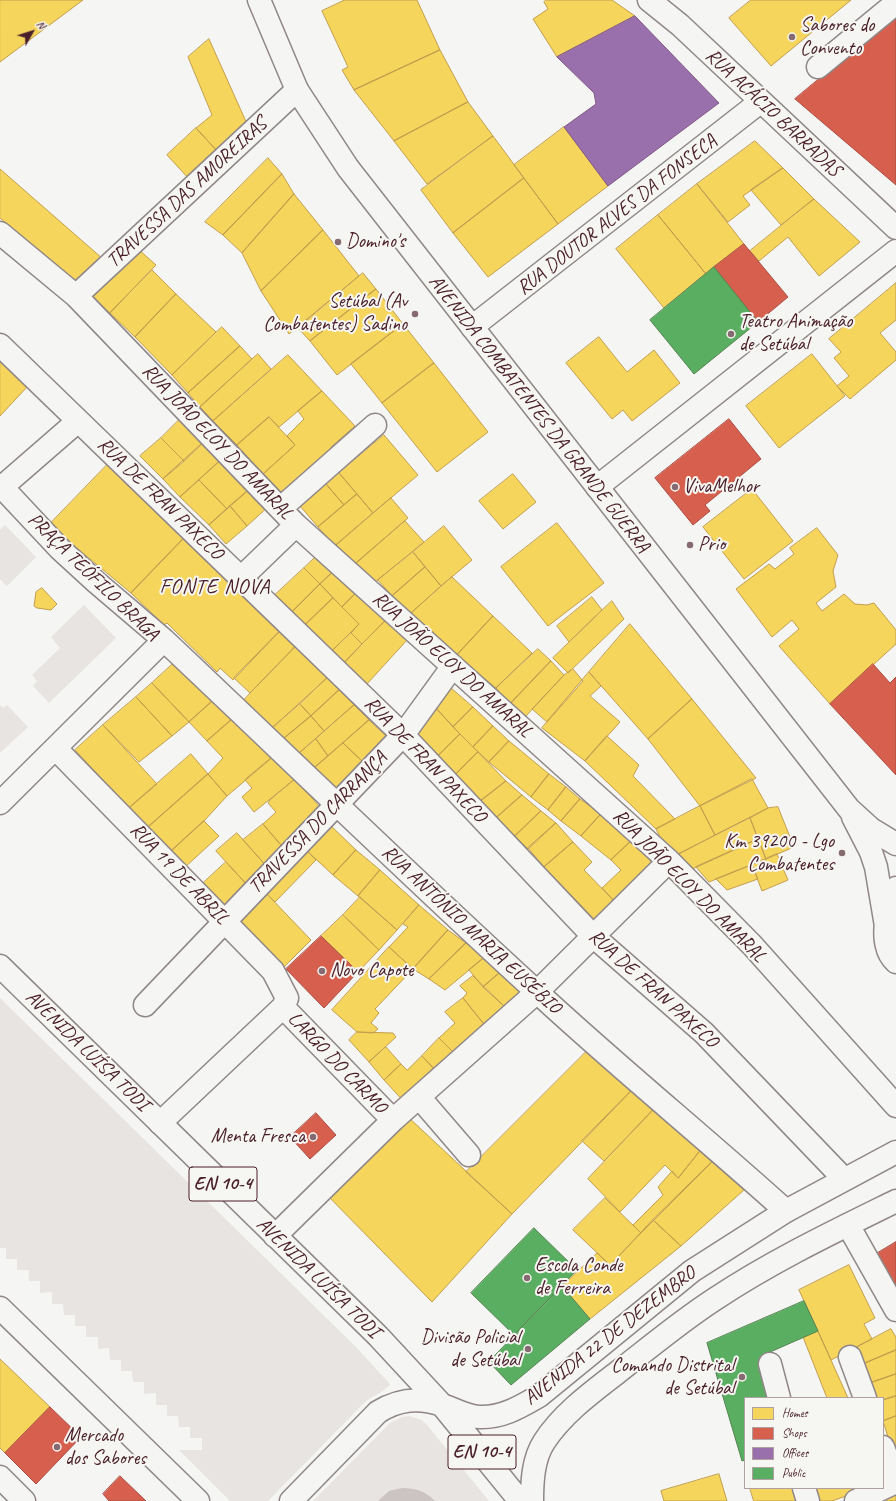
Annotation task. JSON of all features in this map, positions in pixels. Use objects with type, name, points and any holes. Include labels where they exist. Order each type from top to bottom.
[{"type":"street","name":"AVENIDA COMBATENTES DA GRANDE GUERRA","points":[[259,0],[297,90],[348,168],[849,809],[871,829],[896,844]]},
{"type":"street","name":"RUA ACÁCIO BARRADAS","points":[[649,0],[680,24],[760,102],[896,228]]},
{"type":"street","points":[[818,67],[896,3]]},
{"type":"street","name":"TRAVESSA DAS AMOREIRAS","points":[[76,296],[297,90]]},
{"type":"street","name":"RUA DOUTOR ALVES DA FONSECA","points":[[472,327],[760,102]]},
{"type":"street","name":"RUA JOÃO ELOY DO AMARAL","points":[[0,233],[76,296],[296,525],[669,861],[752,945],[896,1106]]},
{"type":"street","points":[[597,487],[896,251]]},
{"type":"street","name":"RUA DE FRAN PAXECO","points":[[0,345],[403,735],[593,936],[704,1033],[844,1179]]},
{"type":"street","points":[[0,486],[78,421]]},
{"type":"street","points":[[281,508],[375,425]]},
{"type":"street","name":"PRAÇA TEÓFILO BRAGA","points":[[0,486],[60,549],[164,640],[0,803]]},
{"type":"street","points":[[242,578],[296,525]]},
{"type":"street","name":"RUA ANTÓNIO MARIA EUSÉBIO","points":[[164,640],[536,992],[621,1068],[713,1144],[786,1210]]},
{"type":"street","name":"TRAVESSA DO CARRANÇA","points":[[145,1005],[224,921],[338,805],[403,735],[453,666]]},
{"type":"street","name":"RUA 19 DE ABRIL","points":[[56,749],[273,971],[287,998],[283,1007]]},
{"type":"street","name":"AVENIDA COMBATENTES DA GRANDE GUERRA","points":[[849,809],[871,852],[876,867],[886,926]]},
{"type":"street","points":[[393,1120],[536,992],[669,861]]},
{"type":"street","points":[[896,888],[889,903],[886,926],[887,947],[896,962]]},
{"type":"street","name":"AVENIDA LUÍSA TODI","points":[[0,966],[378,1336],[442,1405],[520,1501]]},
{"type":"street","name":"LARGO DO CARMO","points":[[160,1123],[283,1007],[393,1120],[275,1236]]},
{"type":"street","points":[[419,1097],[469,1155]]},
{"type":"street","name":"AVENIDA 22 DE DEZEMBRO","points":[[442,1405],[462,1414],[480,1417],[497,1416],[512,1412],[539,1396],[692,1271],[786,1210],[896,1152]]},
{"type":"street","name":"AVENIDA 22 DE DEZEMBRO","points":[[532,1501],[532,1481],[543,1443],[553,1430],[576,1407],[679,1323],[715,1298],[758,1272],[848,1224],[896,1201]]},
{"type":"street","points":[[848,1224],[896,1310]]},
{"type":"street","points":[[0,1308],[198,1501]]},
{"type":"street","points":[[850,1357],[865,1397]]},
{"type":"street","points":[[770,1364],[779,1397]]},
{"type":"street","points":[[291,1501],[378,1412],[391,1404],[405,1400],[422,1400],[442,1405]]},
{"type":"street","points":[[884,1450],[896,1482],[884,1488]]},
{"type":"street","points":[[0,1477],[24,1501]]},
{"type":"street","points":[[804,1489],[808,1501]]},
{"type":"street","points":[[856,1501],[881,1489]]},
{"type":"shaded area","points":[[5,525],[36,557],[7,586],[0,579],[0,530]]},
{"type":"shaded area","points":[[84,605],[116,638],[49,703],[33,686],[37,681],[32,675],[60,648],[51,637]]},
{"type":"shaded area","points":[[0,705],[3,708],[7,705],[28,727],[0,753]]},
{"type":"shaded area","points":[[0,998],[356,1347],[390,1384],[383,1391],[366,1401],[268,1501],[230,1501],[179,1450],[202,1450],[202,1438],[190,1438],[190,1427],[179,1427],[178,1416],[167,1416],[167,1405],[156,1405],[156,1393],[144,1394],[144,1382],[133,1382],[132,1371],[121,1371],[121,1360],[110,1360],[109,1348],[98,1349],[98,1337],[86,1337],[86,1326],[75,1326],[75,1315],[64,1315],[63,1304],[52,1304],[52,1292],[40,1293],[40,1281],[29,1281],[29,1270],[17,1270],[17,1259],[6,1259],[6,1248],[0,1248]]},
{"type":"shaded area","points":[[409,1416],[422,1420],[427,1425],[489,1501],[313,1501],[390,1423],[402,1417]]},
{"type":"shaded area","points":[[402,1488],[420,1491],[435,1501],[378,1501],[389,1491]]},
{"type":"building: Homes","points":[[0,0],[83,0],[0,62]]},
{"type":"building: Homes","points":[[345,0],[417,0],[440,50],[354,90],[342,70],[348,67],[322,11]]},
{"type":"building: Homes","points":[[546,0],[612,0],[635,16],[557,57],[533,19],[548,9],[544,2]]},
{"type":"building: Homes","points":[[751,0],[851,0],[771,66],[729,18]]},
{"type":"building: Homes","points":[[209,39],[248,126],[219,153],[196,128],[212,115],[188,57]]},
{"type":"building: Homes","points":[[440,50],[468,102],[394,141],[354,90]]},
{"type":"building: Homes","points":[[468,102],[493,136],[427,184],[394,141]]},
{"type":"building: Homes","points":[[564,127],[608,186],[558,224],[514,165]]},
{"type":"building: Homes","points":[[196,128],[219,153],[190,180],[167,155]]},
{"type":"building: Homes","points":[[493,136],[524,178],[453,233],[421,190]]},
{"type":"building: Homes","points":[[755,141],[783,168],[743,196],[750,205],[728,222],[697,184]]},
{"type":"building: Homes","points":[[268,158],[282,174],[223,235],[205,222]]},
{"type":"building: Homes","points":[[783,168],[814,199],[781,225],[751,190]]},
{"type":"building: Homes","points":[[0,169],[103,259],[75,285],[0,218]]},
{"type":"building: Homes","points":[[282,174],[294,194],[242,253],[223,235]]},
{"type":"building: Homes","points":[[524,178],[558,224],[488,277],[453,233]]},
{"type":"building: Homes","points":[[697,184],[744,244],[706,274],[658,215]]},
{"type":"building: Homes","points":[[294,194],[323,230],[261,291],[242,253]]},
{"type":"building: Homes","points":[[814,199],[860,242],[819,276],[788,237],[759,261],[750,251]]},
{"type":"building: Homes","points":[[658,215],[706,274],[664,308],[616,249]]},
{"type":"building: Homes","points":[[323,230],[359,276],[289,334],[261,291]]},
{"type":"building: Homes","points":[[137,248],[156,265],[110,313],[92,296]]},
{"type":"building: Homes","points":[[152,270],[176,294],[135,337],[110,313]]},
{"type":"building: Homes","points":[[363,273],[376,289],[310,341],[298,328]]},
{"type":"building: Homes","points":[[896,283],[896,320],[880,333],[896,352],[896,360],[850,399],[837,386],[849,376],[834,358],[841,352],[829,339]]},
{"type":"building: Homes","points":[[376,289],[403,324],[337,375],[310,341]]},
{"type":"building: Homes","points":[[176,294],[216,332],[172,375],[135,337]]},
{"type":"building: Homes","points":[[403,324],[434,363],[382,403],[351,364]]},
{"type":"building: Homes","points":[[222,327],[240,346],[188,393],[172,375]]},
{"type":"building: Homes","points":[[599,337],[627,372],[654,350],[680,383],[632,421],[623,410],[612,419],[566,363]]},
{"type":"building: Homes","points":[[240,346],[252,359],[200,407],[188,393]]},
{"type":"building: Homes","points":[[258,354],[271,369],[213,421],[200,407]]},
{"type":"building: Homes","points":[[812,354],[845,396],[779,448],[746,406]]},
{"type":"building: Homes","points":[[288,355],[322,391],[279,427],[269,417],[237,445],[213,421]]},
{"type":"building: Homes","points":[[0,360],[28,386],[0,416]]},
{"type":"building: Homes","points":[[434,363],[488,432],[437,472],[382,403]]},
{"type":"building: Homes","points":[[322,391],[355,426],[331,447],[334,452],[283,496],[263,474],[295,445],[287,436],[304,419],[298,411]]},
{"type":"building: Homes","points":[[183,416],[206,440],[184,461],[161,438]]},
{"type":"building: Homes","points":[[269,417],[295,445],[263,474],[237,445]]},
{"type":"building: Homes","points":[[384,435],[418,475],[373,513],[339,473]]},
{"type":"building: Homes","points":[[161,438],[184,461],[163,479],[140,456]]},
{"type":"building: Homes","points":[[206,440],[223,458],[180,497],[163,479]]},
{"type":"building: Homes","points":[[223,458],[252,487],[227,509],[199,480]]},
{"type":"building: Homes","points":[[107,465],[183,539],[131,593],[49,525]]},
{"type":"building: Homes","points":[[339,473],[357,494],[344,505],[326,484]]},
{"type":"building: Homes","points":[[513,474],[536,502],[503,529],[479,501]]},
{"type":"building: Homes","points":[[199,480],[227,509],[209,525],[180,497]]},
{"type":"building: Homes","points":[[326,484],[344,505],[318,527],[300,506]]},
{"type":"building: Homes","points":[[252,487],[270,505],[247,526],[230,506]]},
{"type":"building: Homes","points":[[752,489],[793,541],[744,579],[703,527]]},
{"type":"building: Homes","points":[[357,494],[373,513],[335,546],[318,527]]},
{"type":"building: Homes","points":[[391,498],[408,518],[354,565],[335,546]]},
{"type":"building: Homes","points":[[230,506],[247,526],[226,544],[209,525]]},
{"type":"building: Homes","points":[[405,521],[424,542],[373,584],[354,565]]},
{"type":"building: Homes","points":[[557,523],[604,583],[548,626],[501,567]]},
{"type":"building: Homes","points":[[444,526],[472,560],[441,586],[413,552]]},
{"type":"building: Homes","points":[[817,528],[838,555],[833,571],[836,587],[816,603],[822,611],[844,594],[855,604],[867,605],[874,603],[896,630],[896,644],[830,704],[779,646],[799,629],[792,620],[772,637],[736,589],[769,564],[775,569],[794,554],[790,548]]},
{"type":"building: Homes","points":[[183,539],[279,632],[233,680],[220,668],[217,672],[167,623],[164,625],[131,593]]},
{"type":"building: Homes","points":[[413,552],[425,567],[392,596],[378,580]]},
{"type":"building: Homes","points":[[320,553],[336,569],[320,584],[304,568]]},
{"type":"building: Homes","points":[[425,567],[441,586],[409,615],[392,596]]},
{"type":"building: Homes","points":[[304,568],[320,584],[292,612],[275,595]]},
{"type":"building: Homes","points":[[336,569],[358,591],[342,607],[320,584]]},
{"type":"building: Homes","points":[[452,577],[493,616],[456,656],[409,615]]},
{"type":"building: Homes","points":[[320,584],[333,598],[305,625],[292,612]]},
{"type":"building: Homes","points":[[42,588],[57,604],[51,610],[37,608],[34,606],[36,592]]},
{"type":"building: Homes","points":[[358,591],[387,619],[362,644],[351,633],[359,624],[342,607]]},
{"type":"building: Homes","points":[[592,597],[602,610],[569,642],[557,626]]},
{"type":"building: Homes","points":[[333,598],[359,624],[332,651],[305,625]]},
{"type":"building: Homes","points":[[612,601],[624,619],[568,673],[553,658]]},
{"type":"building: Homes","points":[[493,616],[532,653],[496,688],[456,656]]},
{"type":"building: Homes","points":[[387,619],[408,639],[366,685],[344,663]]},
{"type":"building: Homes","points":[[630,624],[692,699],[648,739],[589,672]]},
{"type":"building: Homes","points":[[279,632],[295,647],[250,693],[234,678]]},
{"type":"building: Homes","points":[[351,633],[362,644],[344,663],[332,651]]},
{"type":"building: Homes","points":[[295,647],[327,678],[271,729],[243,701]]},
{"type":"building: Homes","points":[[538,649],[551,661],[510,704],[496,688]]},
{"type":"building: Homes","points":[[176,661],[218,696],[189,722],[152,683]]},
{"type":"building: Homes","points":[[551,661],[564,675],[526,716],[510,704]]},
{"type":"building: Homes","points":[[573,669],[583,681],[547,722],[532,709],[564,675]]},
{"type":"building: Homes","points":[[589,672],[601,686],[590,696],[620,722],[585,761],[542,728]]},
{"type":"building: Homes","points":[[327,678],[339,690],[311,716],[300,704]]},
{"type":"building: Homes","points":[[152,683],[189,722],[172,736],[136,697]]},
{"type":"building: Homes","points":[[451,688],[473,707],[453,727],[435,707]]},
{"type":"building: Homes","points":[[339,690],[354,705],[324,731],[311,716]]},
{"type":"building: Homes","points":[[218,696],[238,714],[207,741],[189,722]]},
{"type":"building: Homes","points":[[136,697],[172,736],[139,762],[103,725]]},
{"type":"building: Homes","points":[[692,699],[756,778],[700,806],[648,739]]},
{"type":"building: Homes","points":[[300,704],[311,716],[282,740],[271,729]]},
{"type":"building: Homes","points":[[354,705],[369,720],[328,756],[316,739]]},
{"type":"building: Homes","points":[[435,707],[460,734],[436,758],[410,733]]},
{"type":"building: Homes","points":[[473,707],[493,726],[473,747],[453,727]]},
{"type":"building: Homes","points":[[238,714],[275,755],[227,796],[208,774],[223,758],[207,741]]},
{"type":"building: Homes","points":[[311,716],[324,731],[297,755],[282,740]]},
{"type":"building: Homes","points":[[369,720],[387,737],[363,762],[343,743]]},
{"type":"building: Homes","points":[[103,725],[157,784],[129,808],[75,750]]},
{"type":"building: Homes","points":[[493,726],[509,741],[489,762],[473,747]]},
{"type":"building: Homes","points":[[460,734],[478,752],[454,776],[436,758]]},
{"type":"building: Homes","points":[[607,736],[639,765],[633,776],[675,819],[656,829],[585,761]]},
{"type":"building: Homes","points":[[316,739],[328,756],[313,769],[297,755]]},
{"type":"building: Homes","points":[[509,741],[549,774],[531,797],[489,762]]},
{"type":"building: Homes","points":[[343,743],[363,762],[335,792],[313,769]]},
{"type":"building: Homes","points":[[478,752],[506,781],[478,803],[454,776]]},
{"type":"building: Homes","points":[[191,754],[208,774],[147,828],[129,808]]},
{"type":"building: Homes","points":[[275,755],[295,779],[254,812],[242,797],[252,788],[245,780]]},
{"type":"building: Homes","points":[[208,774],[227,796],[204,821],[169,853],[147,828]]},
{"type":"building: Homes","points":[[549,774],[566,787],[548,810],[531,797]]},
{"type":"building: Homes","points":[[295,779],[327,815],[286,851],[263,824],[276,812],[268,803],[270,800]]},
{"type":"building: Homes","points":[[752,779],[768,808],[715,835],[700,806]]},
{"type":"building: Homes","points":[[506,781],[522,795],[496,818],[478,803]]},
{"type":"building: Homes","points":[[566,787],[580,799],[561,821],[548,810]]},
{"type":"building: Homes","points":[[522,795],[541,811],[515,836],[496,818]]},
{"type":"building: Homes","points":[[580,799],[601,814],[581,836],[561,821]]},
{"type":"building: Homes","points":[[700,806],[715,835],[671,858],[656,829]]},
{"type":"building: Homes","points":[[778,807],[794,847],[766,859],[750,818],[768,808]]},
{"type":"building: Homes","points":[[541,811],[556,823],[528,849],[515,836]]},
{"type":"building: Homes","points":[[601,814],[631,841],[611,860],[581,836]]},
{"type":"building: Homes","points":[[750,818],[758,839],[688,871],[671,858]]},
{"type":"building: Homes","points":[[204,821],[219,836],[184,868],[169,853]]},
{"type":"building: Homes","points":[[556,823],[573,842],[544,867],[528,848]]},
{"type":"building: Homes","points":[[263,824],[286,851],[269,869],[243,840]]},
{"type":"building: Homes","points":[[329,824],[356,850],[333,875],[305,849]]},
{"type":"building: Homes","points":[[237,833],[269,869],[250,888],[216,851]]},
{"type":"building: Homes","points":[[758,839],[766,859],[709,882],[696,867]]},
{"type":"building: Homes","points":[[631,841],[657,868],[618,905],[602,888],[621,870],[611,860]]},
{"type":"building: Homes","points":[[573,842],[592,862],[584,870],[618,905],[599,924],[544,867]]},
{"type":"building: Homes","points":[[305,849],[316,860],[275,902],[264,891]]},
{"type":"building: Homes","points":[[356,850],[380,870],[358,896],[333,875]]},
{"type":"building: Homes","points":[[777,854],[788,880],[762,891],[752,865]]},
{"type":"building: Homes","points":[[226,862],[250,888],[224,912],[200,886]]},
{"type":"building: Homes","points":[[752,865],[758,879],[727,890],[716,879]]},
{"type":"building: Homes","points":[[380,870],[419,905],[397,930],[358,896]]},
{"type":"building: Homes","points":[[264,891],[311,940],[281,970],[233,921]]},
{"type":"building: Homes","points":[[360,897],[397,930],[379,950],[343,915]]},
{"type":"building: Homes","points":[[419,905],[448,930],[413,969],[389,947],[408,927],[403,924]]},
{"type":"building: Homes","points":[[343,915],[379,950],[358,972],[321,936]]},
{"type":"building: Homes","points":[[448,930],[466,943],[429,979],[413,969]]},
{"type":"building: Homes","points":[[466,943],[486,956],[445,990],[429,979]]},
{"type":"building: Homes","points":[[389,947],[413,969],[375,1009],[379,1013],[371,1023],[378,1029],[373,1033],[357,1032],[332,1010]]},
{"type":"building: Homes","points":[[486,956],[504,969],[483,987],[469,970]]},
{"type":"building: Homes","points":[[504,969],[524,992],[506,1008],[483,987]]},
{"type":"building: Homes","points":[[473,976],[506,1008],[487,1028],[463,998],[467,993],[460,986]]},
{"type":"building: Homes","points":[[463,998],[487,1028],[457,1056],[439,1038],[455,1023],[445,1012]]},
{"type":"building: Homes","points":[[357,1032],[393,1033],[396,1037],[369,1062],[349,1040]]},
{"type":"building: Homes","points":[[439,1038],[457,1056],[440,1075],[422,1056]]},
{"type":"building: Homes","points":[[386,1047],[401,1064],[384,1080],[369,1062]]},
{"type":"building: Homes","points":[[591,1047],[635,1087],[512,1214],[466,1172]]},
{"type":"building: Homes","points":[[422,1056],[440,1075],[407,1105],[384,1080],[401,1064],[407,1070]]},
{"type":"building: Homes","points":[[635,1087],[656,1107],[604,1161],[582,1141]]},
{"type":"building: Homes","points":[[653,1110],[700,1151],[678,1178],[665,1165],[620,1212],[588,1179]]},
{"type":"building: Homes","points":[[408,1117],[512,1214],[432,1302],[327,1195]]},
{"type":"building: Homes","points":[[700,1151],[712,1162],[641,1233],[633,1225],[663,1195],[658,1187],[672,1171],[678,1178]]},
{"type":"building: Homes","points":[[712,1162],[744,1190],[681,1246],[653,1220]]},
{"type":"building: Homes","points":[[605,1198],[641,1233],[610,1265],[573,1230]]},
{"type":"building: Homes","points":[[653,1220],[681,1246],[590,1319],[562,1286],[597,1253],[610,1265]]},
{"type":"building: Homes","points":[[849,1265],[875,1318],[864,1324],[872,1339],[831,1360],[799,1290]]},
{"type":"building: Homes","points":[[891,1329],[896,1337],[896,1350],[863,1364],[857,1347]]},
{"type":"building: Homes","points":[[818,1331],[848,1397],[827,1397],[803,1337]]},
{"type":"building: Homes","points":[[896,1350],[896,1374],[870,1383],[863,1364]]},
{"type":"building: Homes","points":[[0,1359],[50,1407],[5,1453],[0,1448]]},
{"type":"building: Homes","points":[[896,1374],[896,1396],[884,1400],[884,1397],[875,1397],[870,1383]]},
{"type":"building: Homes","points":[[896,1396],[896,1416],[884,1421],[884,1400]]},
{"type":"building: Homes","points":[[896,1416],[896,1452],[893,1453],[884,1424],[884,1421]]},
{"type":"building: Homes","points":[[719,1474],[727,1501],[664,1501],[661,1491]]},
{"type":"building: Homes","points":[[750,1489],[797,1489],[801,1501],[754,1501]]},
{"type":"building: Homes","points":[[814,1489],[865,1489],[832,1501],[818,1501]]},
{"type":"building: Homes","points":[[896,1489],[896,1501],[869,1501]]},
{"type":"building: Shops","points":[[896,15],[896,185],[795,99]]},
{"type":"building: Shops","points":[[744,244],[788,297],[758,322],[714,267]]},
{"type":"building: Shops","points":[[729,419],[761,459],[705,505],[710,511],[693,525],[655,478]]},
{"type":"building: Shops","points":[[873,664],[890,683],[896,677],[896,775],[830,704]]},
{"type":"building: Shops","name":"Novo Capote","points":[[321,936],[358,972],[324,1008],[286,969]]},
{"type":"building: Shops","points":[[316,1113],[336,1135],[310,1159],[290,1137]]},
{"type":"building: Shops","points":[[896,1242],[896,1295],[876,1254]]},
{"type":"building: Shops","points":[[50,1407],[81,1437],[36,1484],[5,1453]]},
{"type":"building: Shops","points":[[120,1476],[146,1501],[109,1501],[103,1494]]},
{"type":"building: Offices","points":[[635,16],[719,103],[608,186],[564,127],[596,104],[594,93],[557,57]]},
{"type":"building: Public","points":[[714,267],[758,322],[694,374],[650,320]]},
{"type":"building: Public","name":"Escola Conde de Ferreira","points":[[534,1228],[577,1270],[514,1335],[471,1293]]},
{"type":"building: Public","name":"Divisão Policial de Setúbal","points":[[562,1286],[590,1319],[511,1385],[489,1362]]},
{"type":"building: Public","name":"Comando Distrital de Setúbal","points":[[804,1301],[818,1331],[761,1356],[772,1397],[744,1397],[744,1460],[742,1461],[707,1343]]},
{"type":"place","name":"Sabores do Convento","points":[[792,37]]},
{"type":"place","name":"Domino's","points":[[338,242]]},
{"type":"place","name":"Setúbal (Av Combatentes) Sadino","points":[[415,314]]},
{"type":"place","name":"Teatro Animação de Setúbal","points":[[731,334]]},
{"type":"place","name":"VivaMelhor","points":[[675,487]]},
{"type":"place","name":"Prio","points":[[690,545]]},
{"type":"place","name":"Km 39200 - Lgo Combatentes","points":[[842,853]]},
{"type":"place","name":"Novo Capote","points":[[322,971]]},
{"type":"place","name":"Menta Fresca","points":[[313,1137]]},
{"type":"place","name":"Escola Conde de Ferreira","points":[[527,1278]]},
{"type":"place","name":"Divisão Policial de Setúbal","points":[[528,1349]]},
{"type":"place","name":"Comando Distrital de Setúbal","points":[[742,1377]]},
{"type":"place","name":"Mercado dos Sabores","points":[[57,1447]]},
{"type":"district","name":"FONTE NOVA","points":[[215,587]]}]
